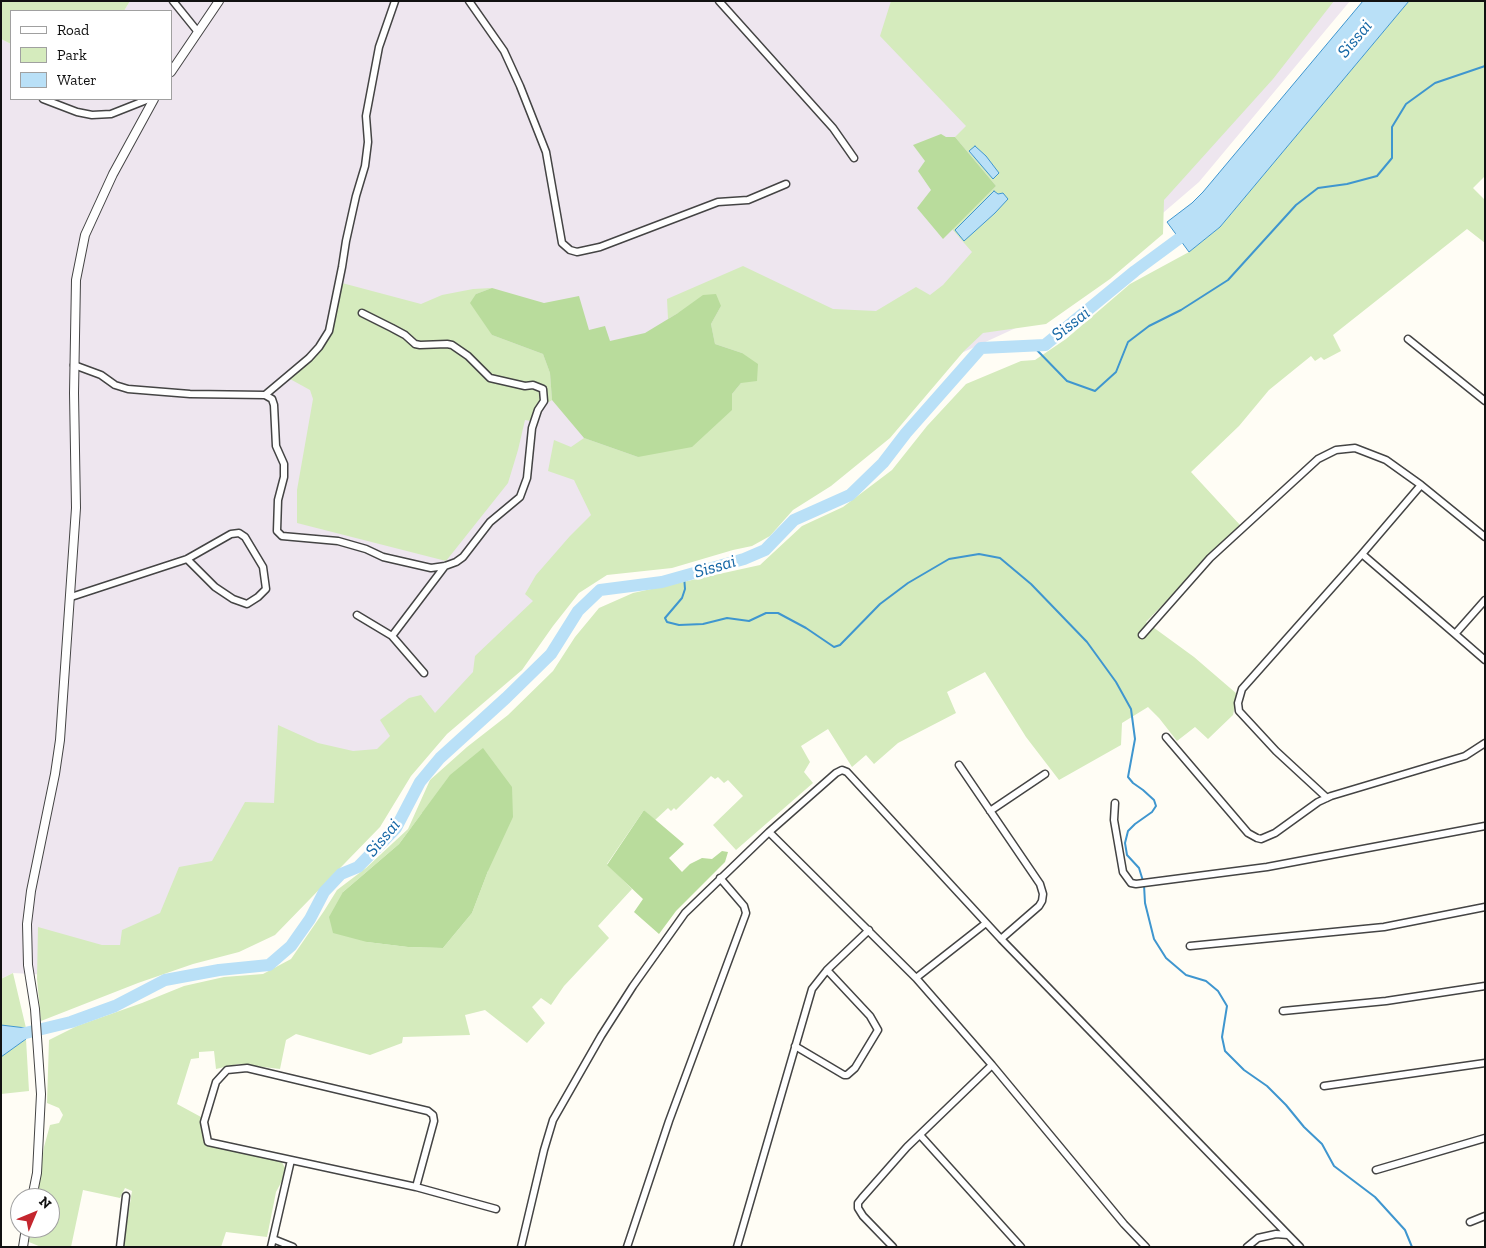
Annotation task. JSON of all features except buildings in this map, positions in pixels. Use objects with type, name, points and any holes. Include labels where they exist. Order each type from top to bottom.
[{"type":"street","points":[[173,1],[198,32]]},
{"type":"street","points":[[172,71],[218,1]]},
{"type":"street","points":[[265,396],[309,358],[329,332],[346,241],[365,166],[368,142],[366,116],[379,47],[395,1]]},
{"type":"street","points":[[470,1],[504,50],[520,86],[546,152],[562,243],[570,250],[577,252],[600,247],[718,202],[748,200],[786,184]]},
{"type":"street","points":[[719,1],[833,128],[854,158]]},
{"type":"street","points":[[45,100],[77,112],[92,115],[111,114],[146,100]]},
{"type":"street","points":[[34,1188],[37,1173],[41,1094],[38,1048],[28,965],[26,924],[60,740],[76,508],[74,365],[76,280],[85,235],[112,174],[153,100]]},
{"type":"street","points":[[74,365],[101,375],[115,385],[128,389],[190,394],[265,396],[272,399],[276,446],[284,464],[284,477],[278,500],[277,531],[280,534],[287,538],[338,541],[409,564],[430,568],[445,566],[463,558],[490,522],[520,497],[527,478],[532,428],[537,412],[544,400],[544,394],[540,386],[509,383],[490,378],[468,356],[452,345],[415,344],[405,335],[362,313]]},
{"type":"street","points":[[1408,339],[1485,401]]},
{"type":"street","points":[[1142,635],[1210,558],[1303,472],[1325,454],[1346,448],[1355,448],[1369,452],[1386,460],[1421,485],[1485,537]]},
{"type":"street","points":[[1328,798],[1276,751],[1239,711],[1238,703],[1242,689],[1421,485]]},
{"type":"street","points":[[71,597],[187,559],[231,534],[239,532],[245,537],[263,566],[266,589],[258,598],[247,604],[234,599],[215,586],[187,559]]},
{"type":"street","points":[[1362,554],[1485,660]]},
{"type":"street","points":[[392,636],[445,566]]},
{"type":"street","points":[[1455,634],[1485,600]]},
{"type":"street","points":[[357,615],[392,636],[424,673]]},
{"type":"street","points":[[1166,736],[1248,833],[1261,839],[1275,833],[1318,802],[1465,756],[1485,742]]},
{"type":"street","points":[[959,765],[1040,884],[1043,894],[1040,906],[1001,939]]},
{"type":"street","points":[[521,1247],[553,1120],[601,1036],[633,986],[685,913],[769,832],[836,773],[844,770],[1001,939],[1300,1247]]},
{"type":"street","points":[[990,811],[1045,774]]},
{"type":"street","points":[[1115,802],[1114,820],[1123,872],[1131,883],[1136,884],[1267,867],[1485,826]]},
{"type":"street","points":[[769,832],[916,978],[992,1065],[1124,1224],[1146,1247]]},
{"type":"street","points":[[627,1247],[669,1121],[746,913],[744,906],[720,878]]},
{"type":"street","points":[[1190,946],[1384,927],[1485,907]]},
{"type":"street","points":[[916,978],[986,923]]},
{"type":"street","points":[[737,1247],[812,988],[827,970],[869,930]]},
{"type":"street","points":[[795,1046],[847,1075],[856,1068],[878,1030],[870,1016],[827,970]]},
{"type":"street","points":[[1283,1011],[1386,1001],[1485,986]]},
{"type":"street","points":[[1324,1086],[1485,1063]]},
{"type":"street","points":[[893,1247],[863,1216],[858,1208],[858,1204],[920,1135],[992,1065]]},
{"type":"street","points":[[416,1187],[434,1121],[432,1114],[428,1111],[247,1068],[227,1070],[216,1082],[204,1122],[208,1142],[416,1187],[496,1209]]},
{"type":"street","points":[[920,1135],[1021,1247]]},
{"type":"street","points":[[1376,1170],[1485,1138]]},
{"type":"street","points":[[271,1247],[291,1160]]},
{"type":"street","points":[[120,1247],[126,1196]]},
{"type":"street","points":[[1470,1222],[1485,1216]]},
{"type":"street","points":[[1247,1247],[1258,1238],[1276,1234],[1288,1235]]},
{"type":"street","points":[[273,1239],[293,1247]]},
{"type":"shaded area","points":[[130,1],[1350,1],[1199,182],[1044,315],[942,362],[600,567],[443,732],[109,978],[13,973],[1,979],[1,39],[10,44],[10,100],[172,100],[172,10],[125,10]]},
{"type":"green space","points":[[1,1],[130,1],[125,10],[10,10],[10,44],[1,39]]},
{"type":"green space","points":[[891,1],[1334,1],[1273,79],[1164,200],[1163,234],[1110,279],[1046,324],[983,333],[964,351],[890,438],[831,486],[793,510],[770,536],[752,546],[672,568],[607,575],[579,593],[522,670],[447,734],[411,776],[380,827],[275,935],[239,952],[193,964],[138,983],[41,1021],[37,979],[38,927],[102,945],[120,945],[122,930],[160,913],[179,867],[212,861],[245,802],[274,803],[278,725],[318,743],[353,751],[377,749],[390,736],[380,720],[409,698],[421,695],[435,713],[473,672],[475,656],[533,601],[525,594],[536,575],[591,515],[574,480],[548,471],[554,440],[571,447],[584,438],[638,457],[732,394],[741,383],[742,353],[715,344],[711,324],[721,306],[678,313],[668,319],[667,299],[743,266],[833,309],[876,311],[916,287],[930,295],[943,285],[972,252],[952,229],[996,186],[955,137],[966,126],[880,36]],"holes":[[[975,147],[986,156],[999,173],[994,178],[969,152]],[[1003,193],[1007,199],[982,225],[955,230],[975,210]]]},
{"type":"green space","points":[[1409,1],[1485,1],[1485,176],[1473,188],[1485,200],[1485,243],[1467,229],[1333,335],[1341,351],[1324,360],[1321,357],[1315,361],[1311,356],[1269,390],[1239,426],[1191,472],[1240,525],[1146,622],[1194,657],[1237,694],[1233,715],[1208,739],[1195,727],[1177,741],[1148,707],[1122,723],[1121,745],[1059,780],[1026,737],[985,672],[947,692],[956,713],[898,743],[874,764],[866,755],[852,767],[828,729],[801,746],[810,762],[804,772],[813,783],[736,850],[713,825],[743,796],[728,780],[724,783],[718,777],[715,779],[711,776],[676,810],[674,808],[671,811],[668,808],[655,820],[644,810],[607,864],[632,889],[598,926],[609,938],[564,986],[551,1005],[541,998],[532,1007],[545,1023],[527,1043],[485,1010],[465,1015],[470,1035],[403,1037],[402,1043],[370,1055],[296,1034],[286,1040],[280,1069],[238,1064],[216,1069],[214,1051],[199,1052],[199,1058],[191,1059],[177,1104],[201,1117],[207,1146],[274,1159],[282,1162],[285,1168],[284,1177],[276,1192],[267,1237],[226,1232],[221,1247],[123,1247],[132,1191],[125,1188],[120,1198],[83,1190],[71,1247],[41,1247],[29,1242],[30,1238],[60,1238],[60,1188],[38,1188],[44,1147],[50,1125],[59,1123],[63,1115],[59,1108],[47,1103],[49,1040],[77,1026],[184,986],[224,977],[263,974],[291,959],[337,890],[366,868],[408,829],[430,780],[467,747],[508,715],[553,671],[575,637],[599,608],[633,593],[760,565],[802,526],[843,507],[892,470],[927,426],[966,384],[1021,361],[1035,360],[1066,339],[1130,284],[1189,252],[1220,227]],"holes":[[[422,813],[488,871],[472,913],[443,948],[408,947],[367,942],[343,892],[399,844]]]},
{"type":"green space","points":[[941,134],[946,137],[955,137],[996,186],[943,239],[917,208],[931,190],[918,171],[925,161],[913,145]]},
{"type":"green space","points":[[342,283],[421,304],[442,295],[473,289],[492,288],[476,294],[492,335],[543,354],[550,373],[552,400],[536,410],[531,421],[525,420],[508,483],[446,561],[297,523],[297,490],[313,399],[310,390],[290,379],[309,362],[332,333]]},
{"type":"green space","points":[[492,288],[544,303],[579,296],[589,330],[605,326],[610,341],[645,333],[703,295],[716,294],[721,306],[711,324],[715,344],[742,353],[758,364],[757,381],[741,383],[732,394],[732,410],[692,447],[638,457],[584,438],[552,400],[550,373],[543,354],[492,335],[470,303],[476,294]]},
{"type":"green space","points":[[483,748],[512,787],[513,817],[488,871],[472,913],[443,948],[408,947],[367,942],[333,933],[329,917],[343,892],[399,844],[450,775]]},
{"type":"green space","points":[[644,810],[684,844],[669,858],[682,872],[690,864],[702,858],[712,859],[722,851],[728,852],[725,862],[676,911],[659,934],[634,912],[643,899],[607,865]]},
{"type":"green space","points":[[13,973],[26,1028],[1,1025],[1,979]]},
{"type":"green space","points":[[26,1039],[29,1091],[1,1094],[1,1057]]},
{"type":"water","points":[[1363,1],[1409,1],[1220,227],[1189,252],[1167,222],[1203,192]]},
{"type":"water","points":[[975,146],[986,156],[999,173],[993,179],[969,151]]},
{"type":"water","points":[[994,191],[998,194],[1003,193],[1008,199],[964,241],[955,230]]},
{"type":"water","points":[[1,1025],[26,1028],[26,1039],[1,1057]]},
{"type":"waterway","points":[[1032,345],[1067,381],[1095,391],[1116,372],[1128,342],[1149,326],[1181,310],[1228,280],[1296,205],[1318,188],[1347,184],[1377,176],[1392,158],[1392,127],[1406,104],[1435,83],[1485,66]]},
{"type":"waterway","name":"Sissai","points":[[1,1039],[71,1022],[115,1006],[165,980],[219,970],[269,965],[291,946],[310,919],[324,892],[341,874],[358,867],[396,828],[420,782],[440,758],[551,654],[578,611],[600,590],[662,582],[744,559],[765,550],[794,520],[850,495],[883,463],[906,433],[981,348],[1045,345],[1135,271],[1192,229]]},
{"type":"waterway","points":[[684,576],[685,589],[682,598],[665,618],[667,622],[679,625],[703,624],[727,618],[749,621],[766,613],[778,613],[806,628],[834,647],[840,645],[880,604],[908,583],[949,559],[979,554],[1000,558],[1031,584],[1087,642],[1116,682],[1131,709],[1135,739],[1128,777],[1154,800],[1156,806],[1152,812],[1128,831],[1125,843],[1127,855],[1139,868],[1143,881]]},
{"type":"waterway","points":[[1144,885],[1145,903],[1154,939],[1166,958],[1186,975],[1206,981],[1218,991],[1227,1006],[1222,1037],[1225,1051],[1244,1070],[1267,1086],[1286,1105],[1304,1127],[1322,1144],[1334,1166],[1375,1197],[1405,1230],[1412,1247]]}]
